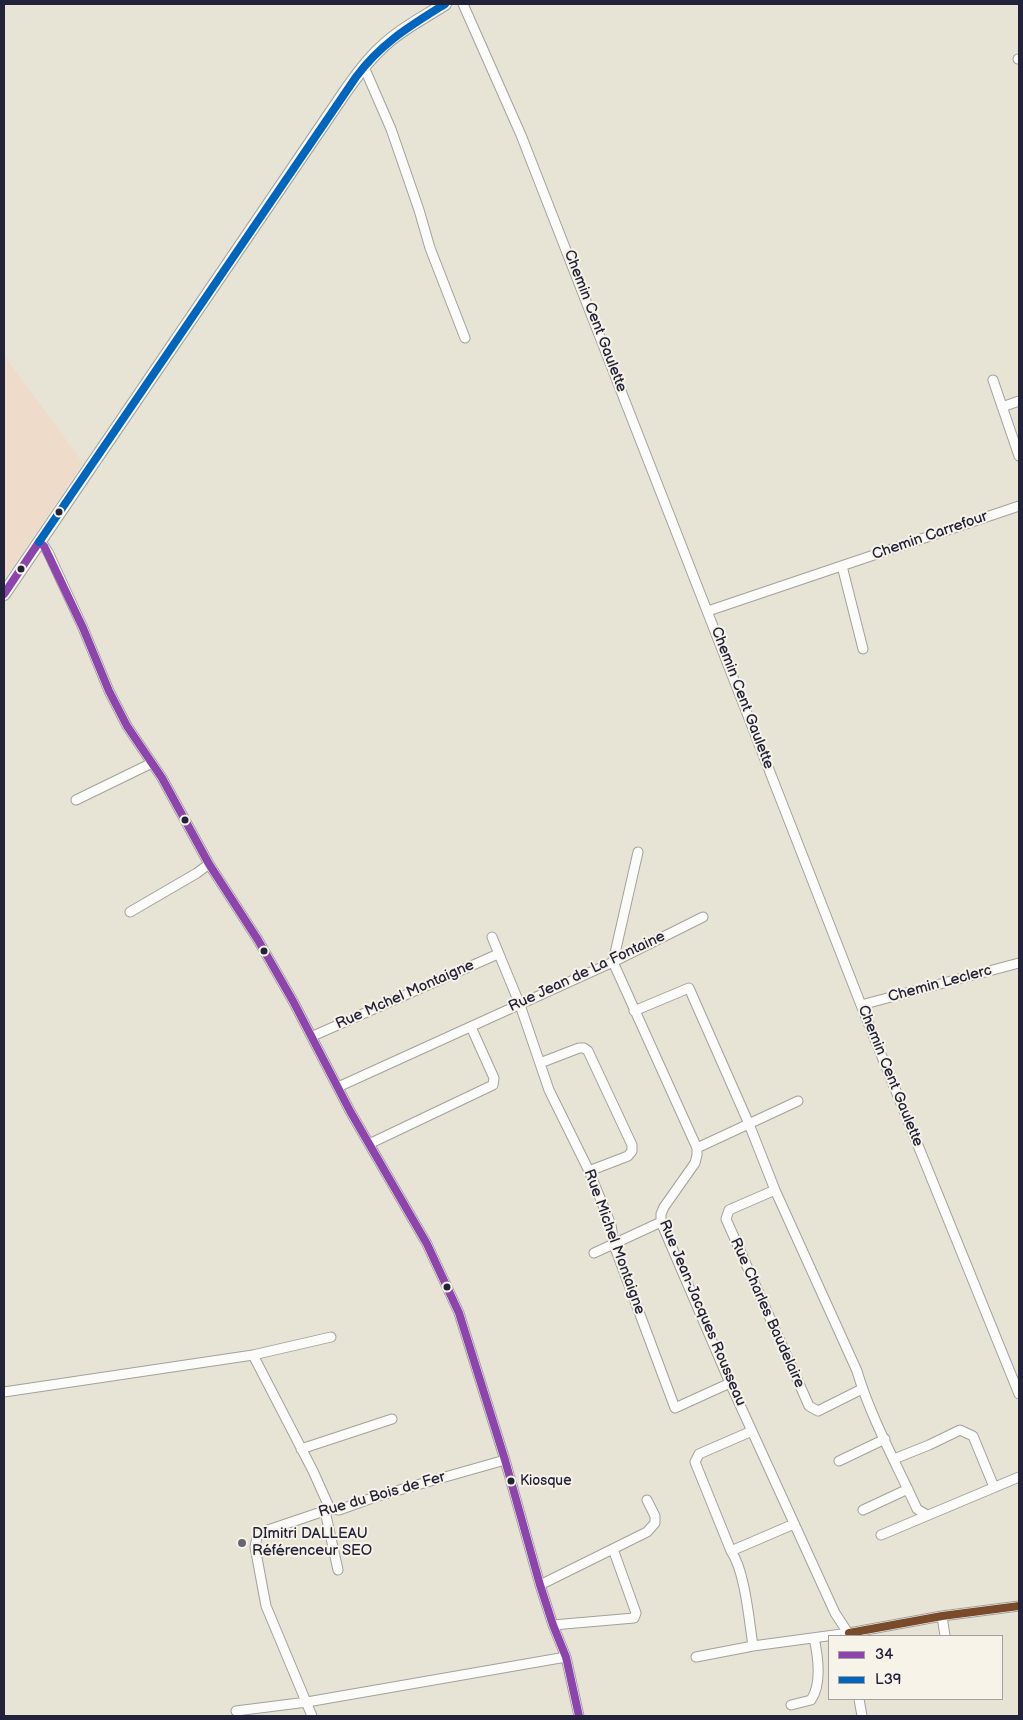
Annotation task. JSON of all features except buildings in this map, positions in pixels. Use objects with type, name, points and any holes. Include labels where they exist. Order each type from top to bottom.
[{"type":"main road","points":[[4,594],[342,95],[380,48],[445,4]]},
{"type":"street","name":"Chemin Cent Gaulette","points":[[463,4],[522,135],[861,1005],[1018,1390]]},
{"type":"street","points":[[364,66],[391,128],[430,248],[465,338]]},
{"type":"street","points":[[993,380],[1019,456]]},
{"type":"street","points":[[1002,407],[1019,401]]},
{"type":"street","name":"Chemin Carrefour","points":[[708,611],[1019,506]]},
{"type":"street","points":[[38,542],[48,552],[83,628],[109,691],[127,726],[152,763],[209,864],[258,940],[313,1036],[369,1144],[427,1244],[459,1313],[505,1460],[540,1585],[566,1657],[579,1716]]},
{"type":"street","points":[[842,566],[863,650]]},
{"type":"street","points":[[76,800],[152,763]]},
{"type":"street","points":[[638,852],[613,962],[697,1148],[798,1102]]},
{"type":"street","points":[[130,912],[209,864]]},
{"type":"street","name":"Rue Jean de La Fontaine","points":[[338,1087],[613,962],[703,917]]},
{"type":"street","name":"Rue Michel Montaigne","points":[[492,937],[520,1005],[549,1090],[589,1171],[610,1225],[614,1245],[675,1408],[730,1383]]},
{"type":"street","name":"Rue Mchel Montaigne","points":[[313,1036],[498,954]]},
{"type":"street","name":"Chemin Leclerc","points":[[861,1005],[1019,963]]},
{"type":"street","points":[[634,1011],[689,988],[749,1124],[775,1190],[857,1371],[862,1389],[917,1509],[927,1515]]},
{"type":"street","points":[[369,1144],[493,1085],[494,1078],[471,1027]]},
{"type":"street","points":[[540,1063],[579,1048],[584,1048],[588,1051],[632,1145],[632,1151],[628,1156],[589,1171]]},
{"type":"street","name":"Rue Jean-Jacques Rousseau","points":[[697,1148],[698,1155],[695,1163],[664,1206],[661,1222],[730,1383],[794,1524],[835,1613],[850,1635]]},
{"type":"street","name":"Rue Charles Baudelaire","points":[[775,1190],[729,1210],[726,1219],[808,1406],[818,1410],[862,1389]]},
{"type":"street","points":[[594,1253],[661,1222]]},
{"type":"street","points":[[4,1392],[253,1355],[331,1337]]},
{"type":"street","points":[[253,1355],[301,1449],[328,1510],[338,1570]]},
{"type":"street","points":[[301,1449],[392,1419]]},
{"type":"street","points":[[894,1459],[930,1445],[960,1430],[973,1436],[994,1487]]},
{"type":"street","points":[[752,1431],[699,1454],[695,1462],[730,1551],[736,1558],[753,1646]]},
{"type":"street","points":[[839,1461],[885,1439]]},
{"type":"street","name":"Rue du Bois de Fer","points":[[307,1702],[266,1606],[255,1548],[257,1537],[265,1531],[328,1510],[339,1510],[378,1496],[505,1460]]},
{"type":"street","points":[[881,1535],[1019,1477]]},
{"type":"street","points":[[863,1510],[908,1489]]},
{"type":"street","points":[[540,1585],[647,1532],[655,1523],[655,1516],[647,1500]]},
{"type":"street","points":[[730,1551],[794,1524]]},
{"type":"street","points":[[553,1625],[634,1618],[636,1613],[613,1549]]},
{"type":"street","points":[[850,1635],[942,1616],[1019,1606]]},
{"type":"street","points":[[942,1616],[944,1635]]},
{"type":"street","points":[[696,1657],[753,1646],[828,1637]]},
{"type":"street","points":[[791,1705],[805,1703],[811,1700],[815,1694],[817,1660],[814,1638]]},
{"type":"street","points":[[236,1711],[307,1702],[566,1657]]},
{"type":"street","points":[[859,1700],[862,1716]]},
{"type":"street","points":[[307,1702],[312,1716]]},
{"type":"shaded area","points":[[4,355],[83,463],[4,580]]},
{"type":"transit line","name":"L39","points":[[39,542],[356,77],[386,45],[445,4]]},
{"type":"transit line","name":"34","points":[[4,594],[39,542],[44,546],[83,628],[109,691],[127,726],[162,778],[209,864],[258,940],[293,1001],[350,1111],[427,1244],[459,1313],[505,1460],[540,1585],[566,1657],[579,1716]]},
{"type":"transit line","points":[[850,1635],[849,1633],[942,1616],[1019,1606]]},
{"type":"place","name":"Kiosque","points":[[511,1481]]},
{"type":"place","name":"DImitri DALLEAU Référenceur SEO","points":[[242,1543]]}]
